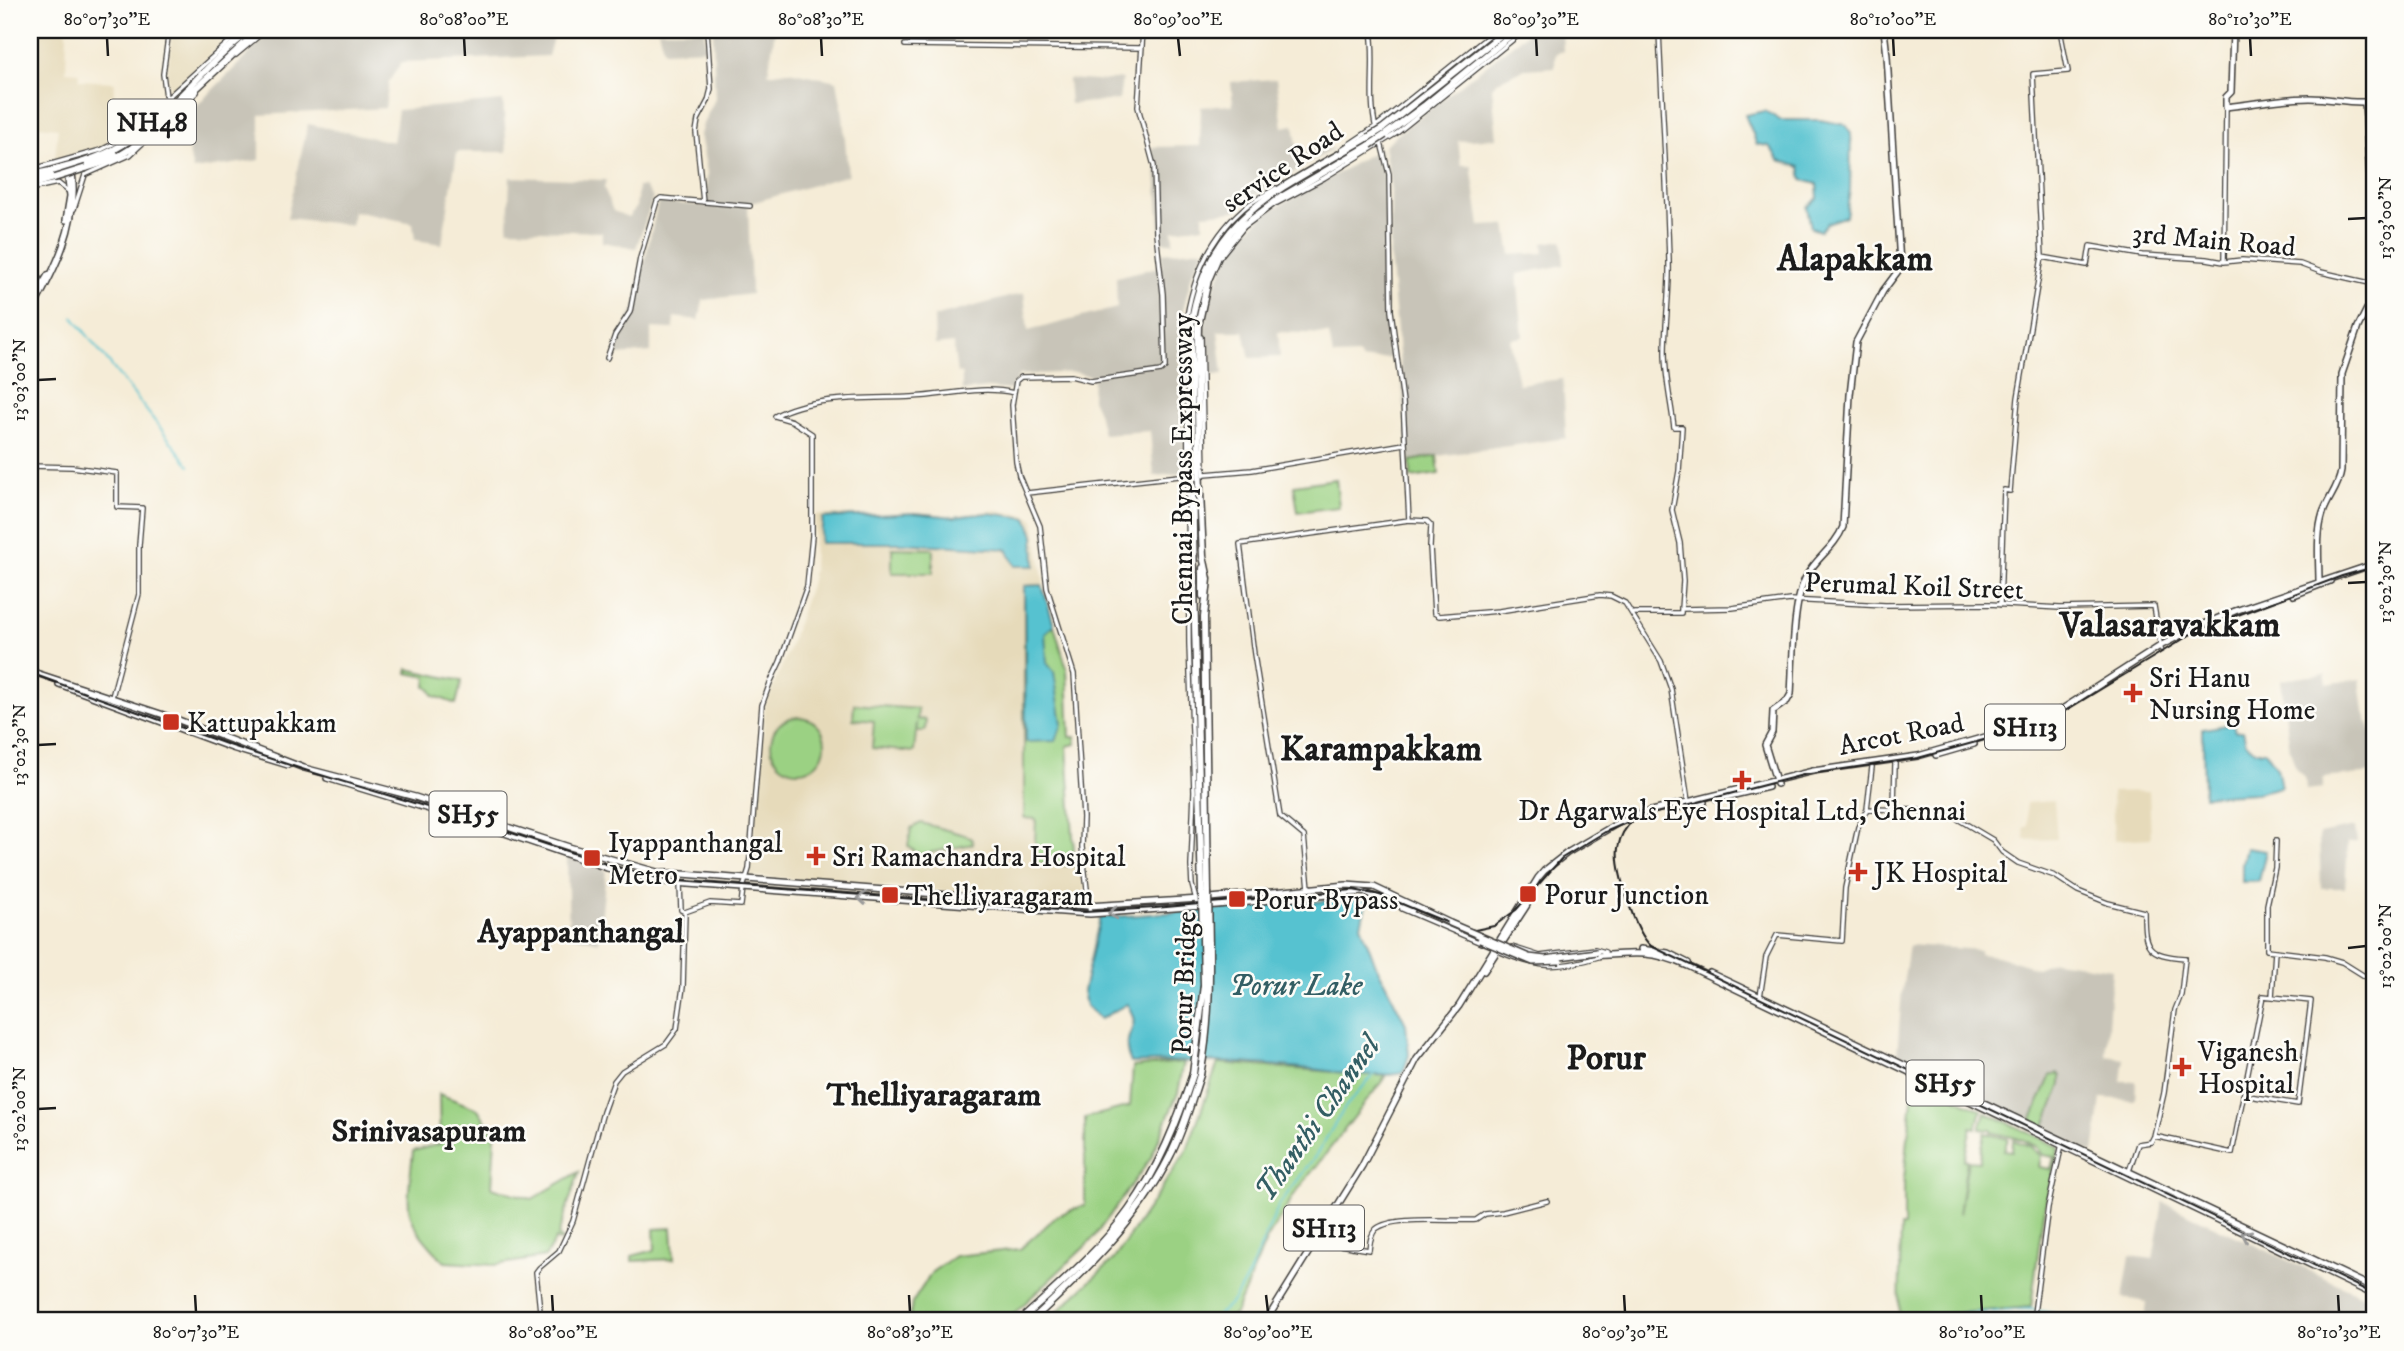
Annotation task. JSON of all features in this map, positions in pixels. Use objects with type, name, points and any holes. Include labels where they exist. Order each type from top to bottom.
[{"type":"highway","name":"NH48","points":[[30,187],[108,162],[127,152],[239,49],[255,30]]},
{"type":"highway","name":"NH48","points":[[30,175],[112,150],[136,135],[255,30]]},
{"type":"highway","points":[[247,40],[266,30]]},
{"type":"highway","name":"Chennai Bypass Expressway","points":[[1205,892],[1200,611],[1193,556],[1198,326],[1205,292],[1219,257],[1243,226],[1262,209],[1369,141],[1507,30]]},
{"type":"highway","name":"Chennai Bypass Expressway","points":[[1381,130],[1424,106],[1517,30]]},
{"type":"highway","points":[[30,175],[85,169],[123,149],[141,135],[165,109]]},
{"type":"highway","name":"Chennai Bypass Expressway","points":[[1196,475],[1206,579],[1200,611]]},
{"type":"highway","points":[[1193,556],[1203,556]]},
{"type":"highway","name":"Porur Bridge","points":[[1196,1075],[1204,985],[1205,892]]},
{"type":"highway","points":[[1020,1321],[1091,1254],[1128,1211],[1165,1149],[1196,1075]]},
{"type":"highway","points":[[1031,1321],[1096,1260],[1133,1215],[1159,1177],[1171,1154],[1196,1075]]},
{"type":"main road","points":[[1777,782],[1765,744],[1772,732],[1773,711],[1790,696],[1799,601],[1806,576],[1835,542],[1843,527],[1844,475],[1856,342],[1882,291],[1898,271],[1900,264],[1884,30]]},
{"type":"main road","points":[[2235,30],[2231,92],[2226,97],[2226,107],[2307,98],[2338,99],[2346,103],[2365,102],[2374,237]]},
{"type":"main road","points":[[30,305],[58,255],[70,203],[69,169]]},
{"type":"main road","points":[[30,314],[61,256],[74,194],[69,169]]},
{"type":"main road","points":[[2319,582],[2321,520],[2340,481],[2342,374],[2358,327],[2374,295]]},
{"type":"main road","name":"Arcot Road","points":[[2298,591],[2374,566]]},
{"type":"main road","name":"Arcot Road","points":[[1501,942],[1546,872],[1601,834],[1643,813],[1812,774],[1895,763],[2005,737],[2052,719],[2160,648],[2235,611],[2344,574]]},
{"type":"main road","name":"SH55","points":[[30,673],[304,768],[415,797],[632,866],[674,874],[1088,906],[1363,886],[1374,887],[1511,954],[1539,963],[1599,954],[1657,950],[2118,1169],[2374,1295]]},
{"type":"main road","name":"SH55","points":[[110,700],[232,748],[646,879],[680,884],[1090,914],[1363,892],[1402,903]]},
{"type":"main road","name":"Arcot Road","points":[[1601,834],[1654,813],[1835,767],[1904,759],[2052,719]]},
{"type":"main road","points":[[413,805],[415,797]]},
{"type":"main road","points":[[1476,941],[1479,933]]},
{"type":"main road","name":"SH113","points":[[1267,1321],[1373,1152],[1417,1059],[1459,1006],[1501,942]]},
{"type":"main road","name":"SH55","points":[[2118,1169],[2129,1171],[2374,1288]]},
{"type":"street","points":[[166,98],[163,74],[169,30]]},
{"type":"street","points":[[30,175],[111,146],[132,132],[242,30]]},
{"type":"street","points":[[239,49],[266,30]]},
{"type":"street","points":[[703,202],[696,130],[711,89],[707,30]]},
{"type":"street","points":[[1090,914],[1082,847],[1083,817],[1074,674],[1047,588],[1040,526],[1019,476],[1012,407],[1016,381],[1020,377],[1072,376],[1091,381],[1138,376],[1161,371],[1165,367],[1154,166],[1138,107],[1143,30]]},
{"type":"street","points":[[1371,30],[1372,110],[1381,130],[1388,174],[1391,311],[1403,402],[1409,520]]},
{"type":"street","name":"service Road","points":[[1196,475],[1187,316],[1192,291],[1205,257],[1224,229],[1244,208],[1381,130],[1496,30]]},
{"type":"street","points":[[1198,907],[1192,885],[1196,475],[1200,327],[1206,293],[1220,259],[1244,228],[1270,208],[1397,133],[1525,30]]},
{"type":"street","points":[[1659,30],[1669,285],[1665,355],[1674,427],[1682,427],[1680,468],[1672,510],[1680,543],[1683,582],[1681,609]]},
{"type":"street","points":[[2000,605],[2004,490],[2010,491],[2018,398],[2042,257],[2033,74],[2068,71],[2060,30]]},
{"type":"street","points":[[2235,30],[2252,35],[2272,30]]},
{"type":"street","points":[[2337,30],[2374,30]]},
{"type":"street","points":[[905,46],[1142,48]]},
{"type":"street","points":[[2224,262],[2226,107]]},
{"type":"street","points":[[72,213],[85,169]]},
{"type":"street","points":[[30,187],[60,184],[68,191],[70,203]]},
{"type":"street","points":[[607,358],[615,335],[630,312],[643,247],[657,201],[661,198],[750,206]]},
{"type":"street","name":"3rd Main Road","points":[[2042,257],[2087,265],[2090,246],[2143,255],[2224,262],[2242,260],[2300,264],[2321,272],[2374,284]]},
{"type":"street","points":[[685,912],[710,903],[741,905],[747,880],[762,705],[803,597],[811,561],[812,433],[792,421],[775,416],[813,404],[860,398],[912,397],[998,389],[1014,393]]},
{"type":"street","points":[[1027,492],[1252,470],[1404,444]]},
{"type":"street","points":[[30,466],[72,467],[117,473],[117,507],[142,508],[139,594],[110,700]]},
{"type":"street","points":[[1309,888],[1304,836],[1280,816],[1253,652],[1240,544],[1409,520],[1427,521],[1431,525],[1430,547],[1436,614],[1499,611],[1600,595],[1620,600],[1633,613],[1659,658],[1671,689],[1688,801]]},
{"type":"street","name":"Perumal Koil Street","points":[[1633,613],[1681,613],[1681,609],[1723,609],[1799,601],[2060,608],[2154,606],[2160,648]]},
{"type":"street","points":[[1894,809],[1895,763]]},
{"type":"street","points":[[1758,997],[1766,957],[1777,935],[1842,941],[1845,888],[1858,827],[1867,809],[1872,766]]},
{"type":"street","points":[[1867,809],[1916,810],[1955,818],[1993,840],[2002,852],[2018,863],[2055,876],[2078,891],[2108,903],[2144,912],[2144,939],[2150,947],[2157,953],[2185,958],[2183,987],[2175,1010],[2164,1093],[2154,1136],[2151,1142],[2138,1144],[2129,1171]]},
{"type":"street","points":[[2276,841],[2275,868],[2267,905],[2267,950],[2325,957],[2342,962],[2374,982]]},
{"type":"street","points":[[680,884],[681,910],[685,912]]},
{"type":"street","points":[[1402,903],[1479,933],[1540,956],[1595,949],[1599,954],[1549,966],[1533,965],[1401,909],[1402,903]]},
{"type":"street","points":[[541,1321],[536,1272],[557,1254],[573,1222],[614,1081],[622,1071],[666,1044],[677,1029],[683,987],[685,912]]},
{"type":"street","points":[[1514,958],[1518,949]]},
{"type":"street","points":[[2272,997],[2275,951]]},
{"type":"street","points":[[2154,1136],[2232,1153],[2243,1095],[2263,996],[2311,1001],[2298,1104],[2243,1095]]},
{"type":"street","points":[[2033,1319],[2048,1207],[2063,1143]]},
{"type":"street","points":[[1318,1241],[1369,1250],[1371,1236],[1377,1229],[1402,1220],[1476,1220],[1485,1214],[1547,1202]]},
{"type":"shaded area","points":[[30,30],[67,30],[66,71],[79,72],[79,80],[115,82],[107,147],[55,159],[58,128],[30,125]]},
{"type":"shaded area","points":[[172,30],[237,30],[170,90],[167,76]]},
{"type":"shaded area","points":[[273,30],[555,30],[548,56],[402,62],[389,81],[385,108],[260,115],[260,160],[193,170],[181,121]]},
{"type":"shaded area","points":[[658,30],[704,30],[706,49],[664,51]]},
{"type":"shaded area","points":[[713,30],[775,30],[768,74],[788,71],[837,81],[848,175],[748,204],[751,294],[703,300],[699,320],[674,317],[673,329],[651,328],[651,352],[618,355],[619,337],[634,309],[658,202],[706,206],[707,172],[700,135],[715,99]]},
{"type":"shaded area","points":[[1531,30],[1562,30],[1563,51],[1555,54],[1555,67],[1524,69],[1498,81],[1492,87],[1497,138],[1458,141],[1461,165],[1471,165],[1480,226],[1506,225],[1511,255],[1544,253],[1543,243],[1562,240],[1564,265],[1517,274],[1523,337],[1510,339],[1518,384],[1563,379],[1566,438],[1409,460],[1390,255],[1391,190],[1384,145]]},
{"type":"shaded area","points":[[1068,79],[1122,79],[1119,100],[1070,104]]},
{"type":"shaded area","points":[[1276,79],[1283,127],[1294,125],[1298,152],[1335,148],[1248,200],[1235,211],[1203,214],[1203,226],[1173,230],[1173,242],[1161,242],[1152,147],[1200,146],[1201,107],[1233,105],[1231,82]]},
{"type":"shaded area","points":[[503,101],[507,152],[457,152],[442,244],[415,240],[413,223],[353,211],[351,225],[287,218],[308,124],[393,142],[398,110]]},
{"type":"shaded area","points":[[1380,148],[1385,179],[1384,272],[1392,358],[1361,360],[1360,355],[1333,356],[1329,334],[1278,332],[1280,357],[1250,358],[1244,331],[1218,331],[1223,374],[1206,376],[1205,326],[1212,293],[1225,263],[1245,233],[1267,212]]},
{"type":"shaded area","points":[[510,177],[606,180],[604,188],[613,211],[628,217],[636,208],[638,187],[644,186],[653,198],[636,248],[602,242],[602,232],[508,229]]},
{"type":"shaded area","points":[[1204,249],[1192,274],[1184,306],[1180,355],[1185,473],[1154,476],[1150,431],[1103,434],[1092,399],[1093,377],[1075,372],[1019,375],[1011,390],[988,388],[962,391],[962,373],[957,373],[953,343],[935,345],[934,317],[1024,293],[1028,331],[1117,308],[1116,277],[1162,266],[1162,253]]},
{"type":"shaded area","points":[[995,510],[1027,515],[1034,519],[1044,585],[1024,586],[1024,818],[1036,819],[1034,863],[1082,867],[1085,902],[750,876],[765,706],[788,651],[810,585],[815,515],[914,512],[954,516]]},
{"type":"shaded area","points":[[2325,674],[2327,684],[2360,679],[2364,712],[2374,739],[2374,773],[2323,778],[2323,788],[2306,790],[2305,777],[2296,768],[2290,750],[2281,680]]},
{"type":"shaded area","points":[[2149,791],[2151,838],[2114,840],[2112,792]]},
{"type":"shaded area","points":[[2054,801],[2057,839],[2025,840],[2024,827],[2028,827],[2026,803]]},
{"type":"shaded area","points":[[2355,827],[2357,842],[2348,842],[2345,888],[2321,888],[2319,834]]},
{"type":"shaded area","points":[[567,857],[606,870],[599,942],[569,935]]},
{"type":"shaded area","points":[[1909,945],[1979,950],[1979,954],[1997,956],[2036,968],[2054,961],[2112,969],[2106,1056],[2124,1059],[2121,1081],[2136,1081],[2135,1100],[2101,1098],[2094,1154],[2043,1130],[2051,1076],[2030,1123],[1897,1056]]},
{"type":"shaded area","points":[[2163,1202],[2374,1301],[2374,1321],[2203,1321],[2195,1312],[2172,1321],[2145,1321],[2147,1302],[2123,1298],[2130,1256],[2153,1259]]},
{"type":"green space","points":[[1437,456],[1439,474],[1411,478],[1410,461]]},
{"type":"green space","points":[[1336,479],[1339,507],[1298,512],[1294,485]]},
{"type":"green space","points":[[892,548],[933,549],[933,573],[892,573]]},
{"type":"green space","points":[[1042,585],[1067,669],[1070,737],[1075,737],[1076,744],[1067,746],[1075,866],[1034,863],[1036,819],[1024,818],[1024,586]]},
{"type":"green space","points":[[408,669],[462,681],[456,704],[434,696],[426,687],[427,677],[407,673]]},
{"type":"green space","points":[[854,704],[918,709],[917,719],[926,720],[925,731],[917,731],[917,722],[914,752],[872,748],[874,721],[853,719]]},
{"type":"green space","points":[[798,717],[817,725],[825,744],[817,763],[798,771],[779,763],[771,744],[779,725]]},
{"type":"green space","points":[[921,823],[965,835],[972,839],[973,844],[919,855],[908,846],[911,828]]},
{"type":"green space","points":[[1184,1062],[1178,1093],[1151,1158],[1092,1240],[1006,1321],[909,1321],[912,1303],[932,1272],[955,1256],[1020,1249],[1058,1215],[1085,1205],[1085,1118],[1130,1106],[1133,1067]]},
{"type":"green space","points":[[1218,1063],[1386,1076],[1294,1195],[1266,1241],[1235,1314],[1225,1321],[1047,1321],[1114,1259],[1187,1150]]},
{"type":"green space","points":[[2058,1073],[2061,1076],[2061,1085],[2043,1130],[2030,1123],[2051,1075]]},
{"type":"green space","points":[[1914,1078],[1981,1110],[1976,1128],[1971,1127],[1964,1160],[1967,1160],[1959,1214],[1968,1161],[1979,1162],[1985,1133],[2008,1139],[2004,1150],[2012,1151],[2013,1140],[2030,1146],[2041,1156],[2039,1167],[2051,1169],[2054,1157],[2043,1155],[2037,1147],[2024,1140],[1980,1129],[1985,1112],[2059,1147],[2043,1214],[2031,1307],[1899,1318],[1901,1226],[1904,1226],[1904,1179]]},
{"type":"green space","points":[[439,1094],[478,1109],[495,1136],[492,1187],[532,1199],[579,1172],[558,1235],[562,1240],[556,1239],[545,1257],[495,1265],[445,1262],[420,1234],[410,1212],[409,1201],[413,1151],[440,1144]]},
{"type":"green space","points":[[672,1228],[674,1259],[632,1261],[632,1256],[655,1250],[654,1229]]},
{"type":"water","points":[[1765,111],[1780,120],[1820,120],[1846,125],[1851,133],[1850,190],[1846,216],[1827,223],[1820,231],[1811,228],[1807,207],[1818,198],[1817,184],[1802,180],[1800,167],[1779,160],[1769,146],[1756,144],[1745,115]]},
{"type":"water","points":[[915,513],[954,517],[988,513],[1027,518],[1034,535],[1035,566],[1015,566],[1007,549],[899,543],[820,543],[823,518]]},
{"type":"water","points":[[1042,585],[1054,625],[1045,633],[1047,663],[1054,672],[1062,724],[1056,741],[1026,742],[1024,586]]},
{"type":"water","points":[[2233,724],[2235,731],[2243,731],[2246,743],[2256,751],[2266,751],[2277,768],[2281,787],[2256,793],[2204,796],[2203,729]]},
{"type":"water","points":[[2246,848],[2266,851],[2259,881],[2242,882],[2242,864]]},
{"type":"water","name":"Porur Lake","points":[[1350,899],[1367,900],[1361,925],[1375,963],[1406,1024],[1409,1055],[1403,1073],[1366,1075],[1217,1062],[1131,1063],[1127,1048],[1134,1022],[1127,1004],[1100,1019],[1086,1006],[1083,991],[1100,918]]},
{"type":"waterway","points":[[73,317],[190,466]]},
{"type":"waterway","name":"Thanthi Channel","points":[[1211,1321],[1234,1300],[1249,1274],[1279,1205],[1316,1155],[1346,1106],[1375,1073]]},
{"type":"waterway","points":[[1905,1318],[2029,1309],[2096,1321]]},
{"type":"waterway","points":[[2179,1321],[2195,1315],[2200,1321]]},
{"type":"railway","points":[[30,673],[311,772],[665,880],[1085,912],[1353,890],[1380,895],[1458,927],[1475,930],[1494,926],[1516,910],[1562,858],[1605,832],[1640,817],[1803,775],[1918,758],[2038,725],[2198,630],[2342,576],[2374,567]]},
{"type":"railway","points":[[1634,820],[1622,836],[1618,858],[1623,885],[1633,914],[1651,946],[2374,1294]]},
{"type":"place","name":"Sri Hanu Nursing Home","points":[[2133,693]]},
{"type":"place","name":"Kattupakkam","points":[[171,722]]},
{"type":"place","name":"Dr Agarwals Eye Hospital Ltd, Chennai","points":[[1742,780]]},
{"type":"place","name":"Sri Ramachandra Hospital","points":[[816,856]]},
{"type":"place","name":"Iyappanthangal Metro","points":[[592,858]]},
{"type":"place","name":"JK Hospital","points":[[1858,872]]},
{"type":"place","name":"Porur Junction","points":[[1528,894]]},
{"type":"place","name":"Thelliyaragaram","points":[[890,895]]},
{"type":"place","name":"Porur Bypass","points":[[1237,899]]},
{"type":"place","name":"Viganesh Hospital","points":[[2182,1067]]},
{"type":"district","name":"Alapakkam","points":[[1855,258]]},
{"type":"district","name":"Valasaravakkam","points":[[2170,624]]},
{"type":"district","name":"Karampakkam","points":[[1381,748]]},
{"type":"district","name":"Ayappanthangal","points":[[581,931]]},
{"type":"district","name":"Porur","points":[[1606,1057]]},
{"type":"district","name":"Thelliyaragaram","points":[[934,1094]]},
{"type":"district","name":"Srinivasapuram","points":[[429,1130]]}]
